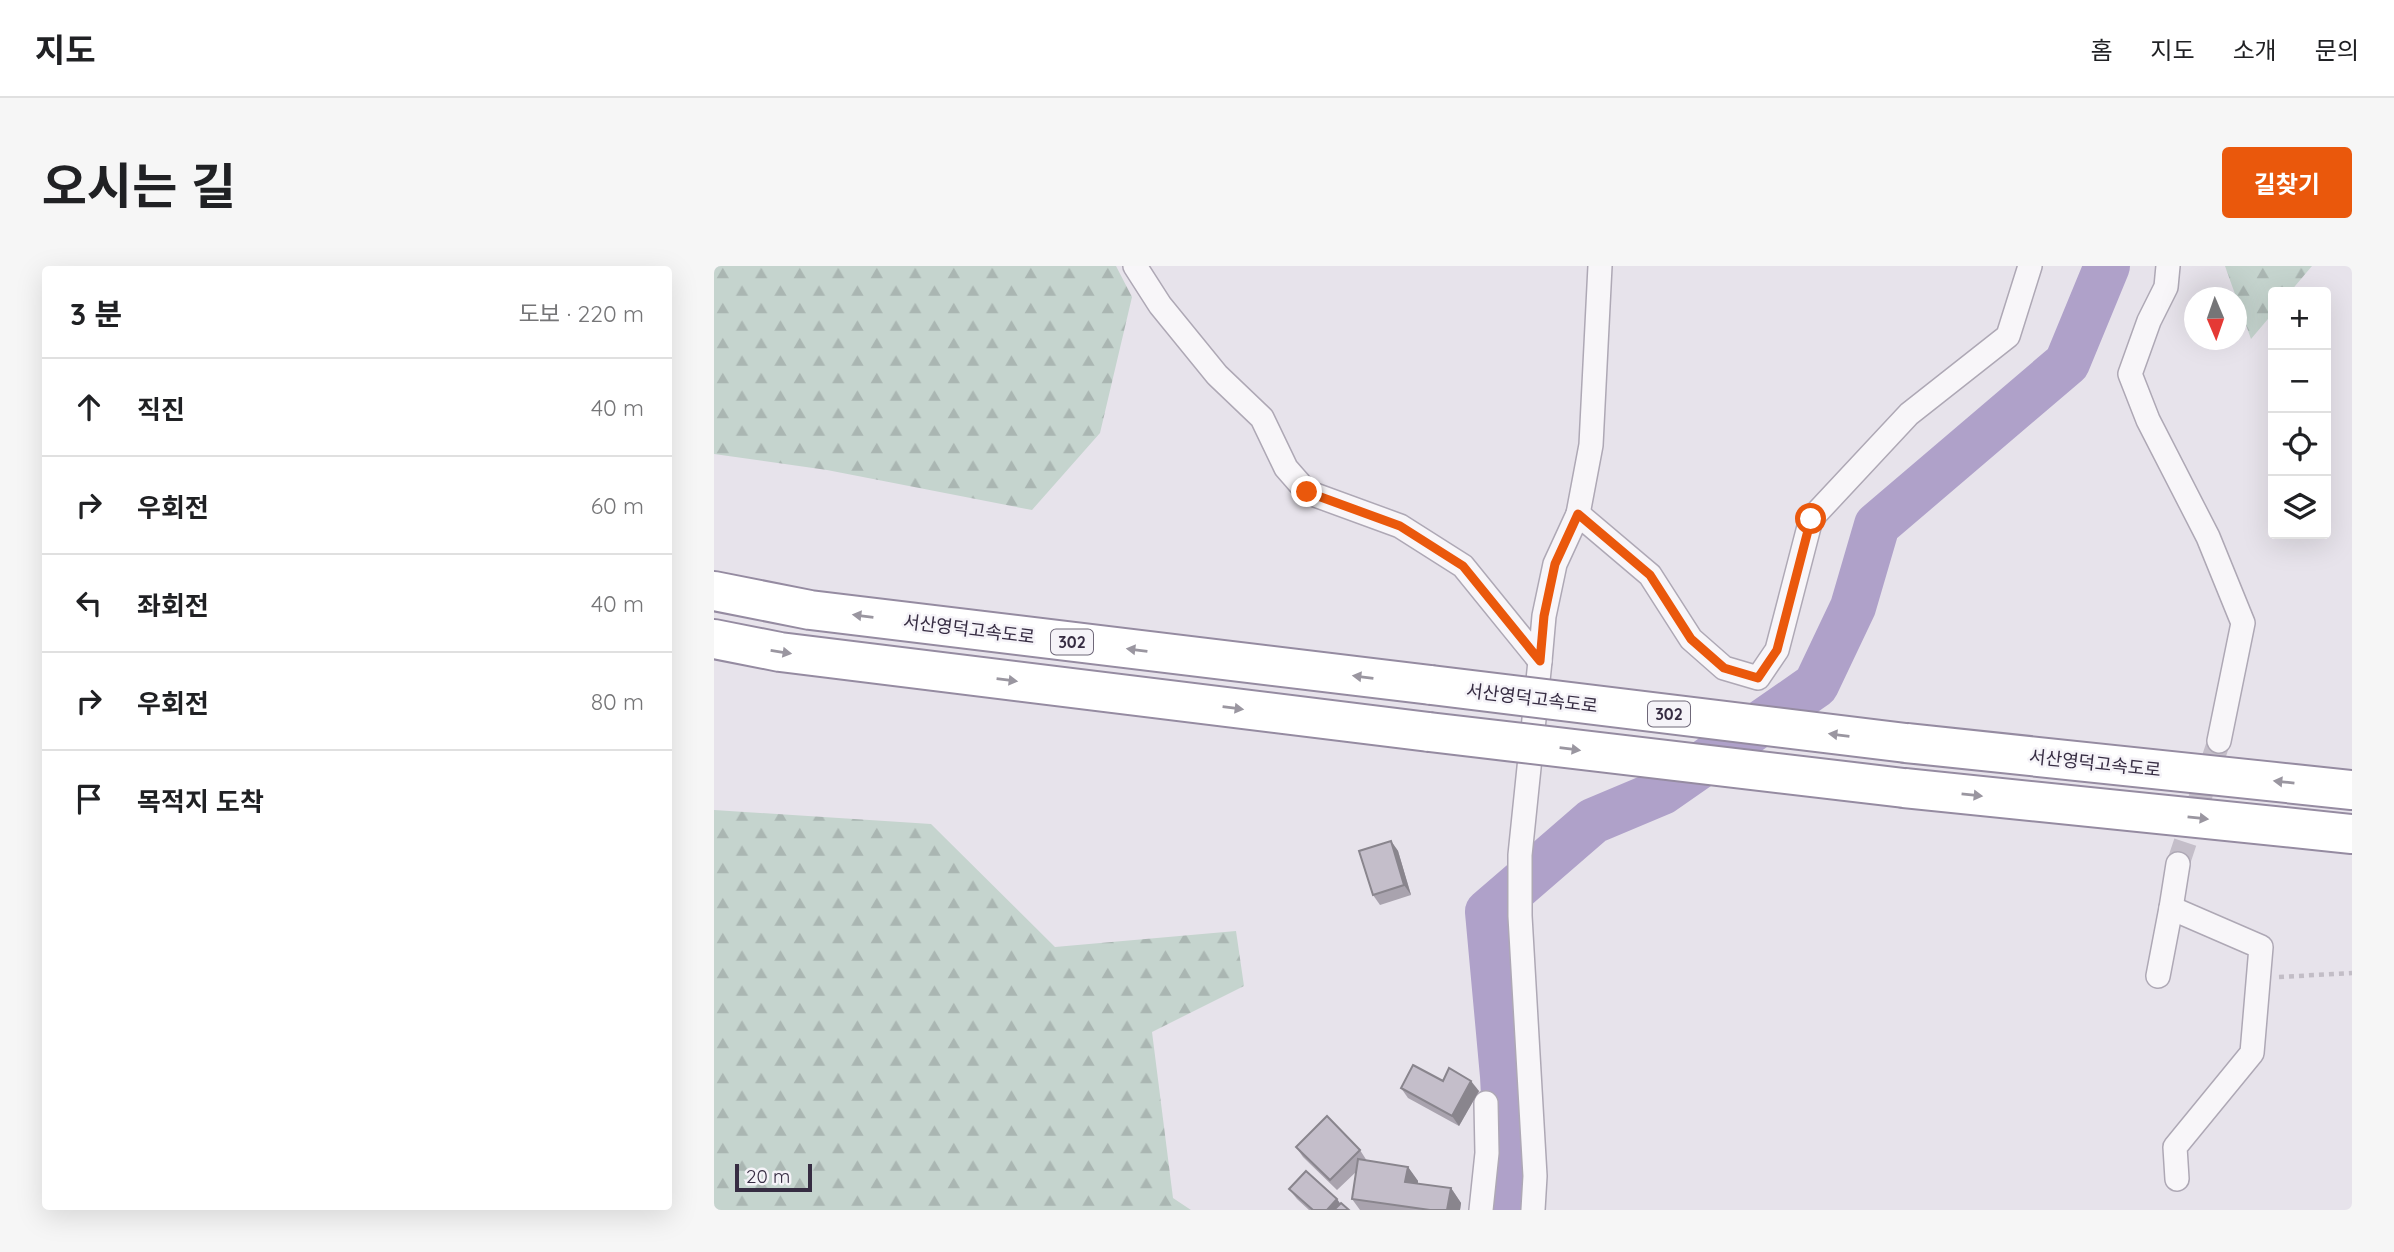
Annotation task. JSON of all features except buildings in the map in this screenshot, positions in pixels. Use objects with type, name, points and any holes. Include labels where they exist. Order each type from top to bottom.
[{"type":"highway","name":"서산영덕고속도로","points":[[714,591],[810,610],[1906,743],[2352,789]]},
{"type":"highway","points":[[714,639],[780,652],[1429,732],[1904,788],[2352,834]]},
{"type":"street","points":[[1135,266],[1160,304],[1217,375],[1262,418],[1286,468],[1307,492],[1400,526],[1463,566],[1540,661]]},
{"type":"street","points":[[1533,1210],[1535,1176],[1520,916],[1520,855],[1544,616],[1555,564],[1578,514],[1591,445],[1600,266]]},
{"type":"street","points":[[1578,514],[1650,575],[1691,639],[1724,668],[1758,678],[1777,650],[1811,519],[1909,414],[2008,336],[2030,266]]},
{"type":"street","points":[[2168,266],[2166,287],[2149,321],[2130,374],[2148,420],[2208,537],[2243,623],[2219,741]]},
{"type":"street","points":[[2158,976],[2178,864]]},
{"type":"street","points":[[2171,908],[2261,947],[2252,1054],[2175,1146],[2177,1179]]},
{"type":"street","points":[[1481,1210],[1487,1153],[1486,1103]]},
{"type":"path","points":[[2260,978],[2352,973]]},
{"type":"green space","points":[[714,266],[1116,266],[1132,297],[1100,433],[1032,510],[827,470],[714,454]]},
{"type":"green space","points":[[2225,266],[2312,266],[2294,287],[2268,287],[2268,319],[2251,339],[2247,328],[2247,287],[2232,287]]},
{"type":"green space","points":[[714,810],[931,824],[1055,947],[1236,931],[1244,986],[1152,1032],[1173,1198],[1191,1210],[714,1210]]},
{"type":"waterway","points":[[1510,1210],[1503,1076],[1488,912],[1593,821],[1662,792],[1816,685],[1853,607],[1877,525],[2067,363],[2107,266]]},
{"type":"tunnel","points":[[2178,864],[2219,741]]},
{"type":"route","points":[[1307,492],[1400,526],[1463,566],[1540,661],[1544,616],[1555,564],[1578,514],[1650,575],[1691,639],[1724,668],[1758,678],[1777,650],[1811,519]]}]
